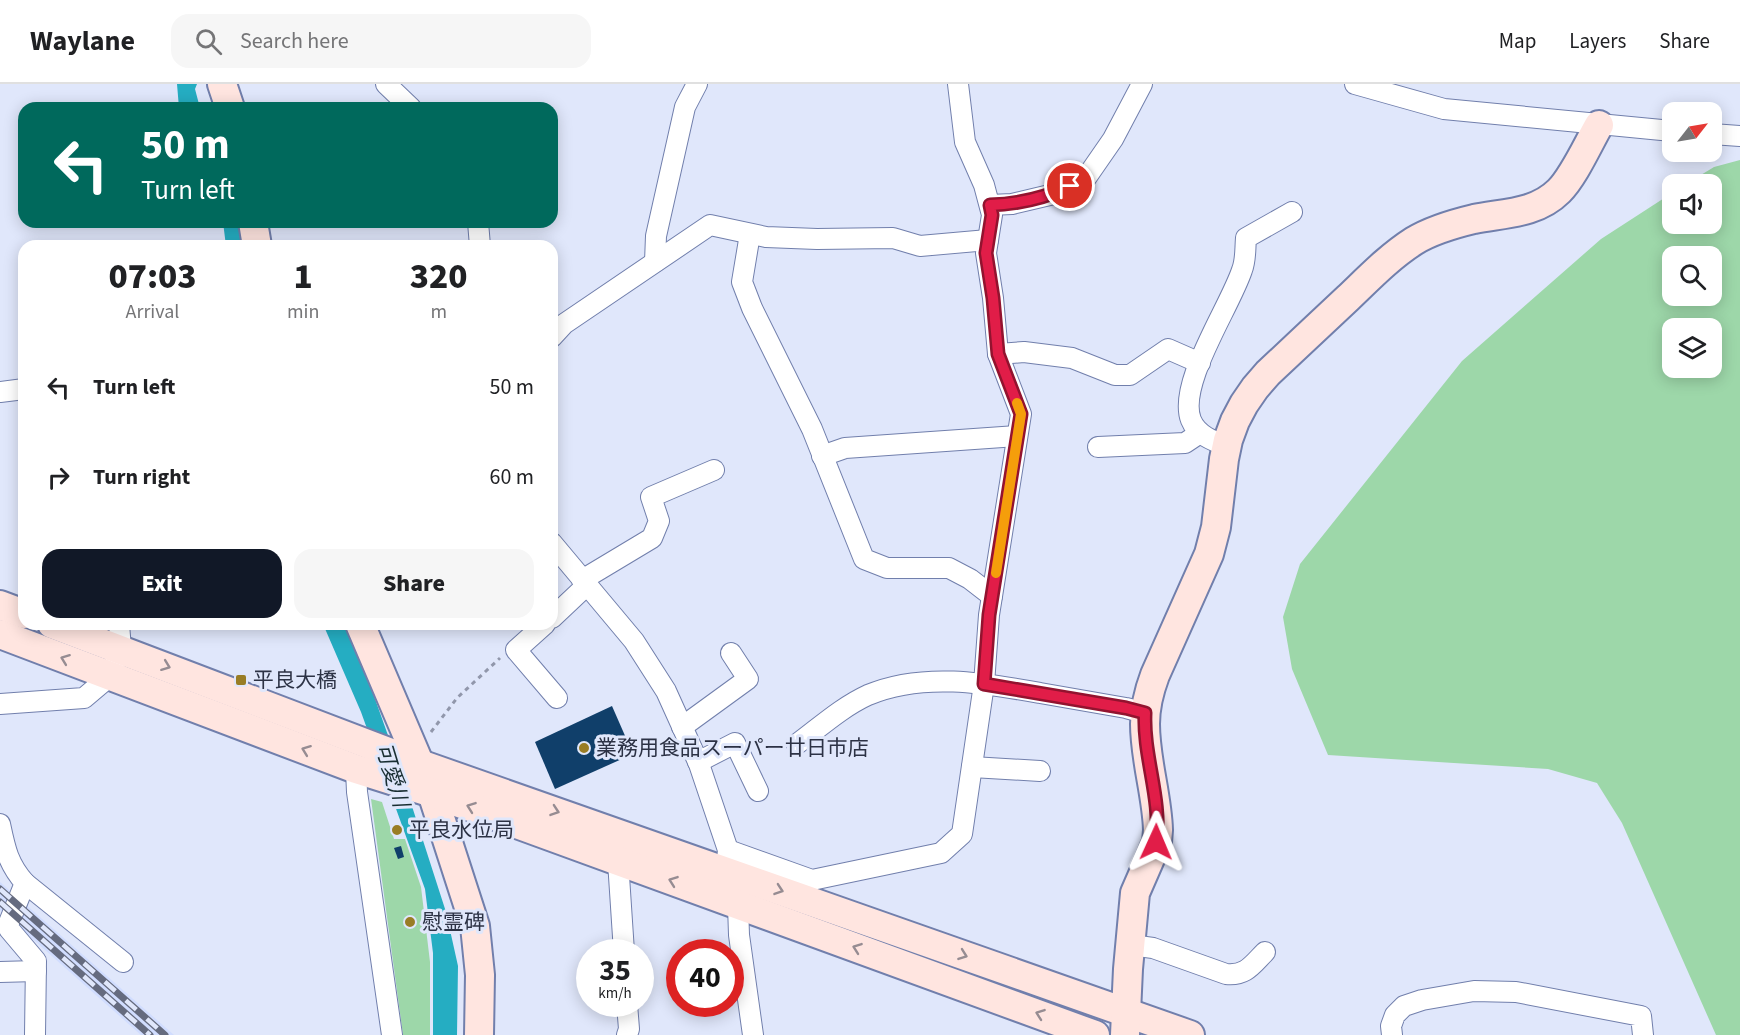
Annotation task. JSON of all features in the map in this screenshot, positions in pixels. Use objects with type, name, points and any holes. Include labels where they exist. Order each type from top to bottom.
[{"type":"street","points":[[222,84],[228,102]]},
{"type":"street","points":[[386,84],[405,102]]},
{"type":"street","points":[[655,262],[656,236],[685,107],[697,84]]},
{"type":"street","points":[[0,634],[359,770],[418,768],[728,861],[812,880],[941,853],[962,834],[984,684],[992,596],[1021,414],[998,354],[986,253],[992,215],[984,185],[965,142],[958,84]]},
{"type":"street","points":[[990,205],[1012,204],[1054,194],[1086,178],[1113,139],[1142,84]]},
{"type":"street","points":[[1355,84],[1444,109],[1662,130]]},
{"type":"street","points":[[1125,1024],[1135,893],[1155,848],[1158,830],[1146,741],[1145,713],[1149,691],[1209,554],[1216,527],[1227,446],[1235,421],[1255,388],[1268,373],[1383,265],[1416,240],[1434,231],[1474,219],[1521,211],[1550,200],[1570,177],[1599,124]]},
{"type":"street","points":[[1722,135],[1740,136]]},
{"type":"street","points":[[1227,446],[1212,441],[1200,433],[1192,422],[1188,408],[1190,393],[1200,363],[1242,270],[1246,238],[1292,212]]},
{"type":"street","points":[[558,331],[564,324],[710,225],[766,237],[893,238],[920,246],[988,240]]},
{"type":"street","points":[[750,234],[742,282],[752,308],[812,429],[864,559],[887,568],[949,568],[970,579],[992,596]]},
{"type":"street","points":[[998,354],[1024,352],[1072,358],[1116,375],[1130,375],[1168,349],[1200,363]]},
{"type":"street","points":[[0,392],[18,390]]},
{"type":"street","points":[[1106,452],[1185,443],[1200,433]]},
{"type":"street","points":[[822,456],[845,448],[1017,436]]},
{"type":"street","points":[[558,612],[585,583],[652,538],[659,521],[651,497],[714,470]]},
{"type":"street","points":[[558,550],[634,641],[666,691],[698,762],[728,861],[738,905],[739,935],[753,1035]]},
{"type":"street","points":[[0,605],[18,612]]},
{"type":"street","points":[[83,630],[120,637],[356,739],[618,861],[1095,1035]]},
{"type":"street","points":[[362,630],[418,768],[475,926],[480,975],[479,1035]]},
{"type":"street","points":[[539,630],[516,651],[557,698]]},
{"type":"street","points":[[0,704],[84,698],[110,676],[120,637]]},
{"type":"street","points":[[682,727],[755,684],[731,653]]},
{"type":"street","points":[[797,744],[844,709],[869,695],[912,683],[958,681],[984,684],[1145,713]]},
{"type":"street","points":[[698,762],[735,743],[758,791]]},
{"type":"street","points":[[972,767],[1040,771]]},
{"type":"street","points":[[359,770],[359,804],[392,1035]]},
{"type":"street","points":[[0,824],[8,858],[25,883],[123,962]]},
{"type":"street","points":[[618,861],[623,939]]},
{"type":"street","points":[[728,861],[1125,1024],[1190,1035]]},
{"type":"street","points":[[25,883],[8,925],[36,961],[35,1035]]},
{"type":"street","points":[[1131,945],[1148,947],[1234,975],[1249,969],[1265,952]]},
{"type":"street","points":[[0,972],[36,971]]},
{"type":"street","points":[[1392,1035],[1391,1026],[1395,1015],[1404,1006],[1422,1000],[1474,992],[1516,992],[1641,1016],[1643,1035]]},
{"type":"street","points":[[627,1035],[628,1017]]},
{"type":"path","points":[[418,768],[457,698],[504,655],[516,651]]},
{"type":"shaded area","points":[[0,882],[174,1035],[141,1035],[0,910]]},
{"type":"green space","points":[[1740,160],[1740,1035],[1716,1035],[1622,823],[1597,783],[1548,769],[1328,755],[1292,669],[1283,617],[1300,564],[1462,361],[1601,239],[1662,199],[1662,234],[1722,234],[1722,174],[1702,174],[1714,167]]},
{"type":"green space","points":[[371,799],[382,802],[394,839],[405,839],[421,887],[430,962],[430,1035],[403,1035]]},
{"type":"water","points":[[177,84],[197,84],[195,89],[198,102],[178,102]]},
{"type":"water","points":[[224,228],[242,228],[243,240],[225,240]]},
{"type":"water","name":"可愛川","points":[[326,630],[349,630],[400,769],[446,912],[458,966],[457,1035],[433,1035],[433,953],[425,889],[361,712]]},
{"type":"building","name":"業務用食品スーパー廿日市店","points":[[612,706],[633,754],[555,789],[535,742]]},
{"type":"building","name":"平良水位局","points":[[398,825],[401,833],[395,834],[392,827]]},
{"type":"building","points":[[401,846],[404,857],[398,859],[394,848]]},
{"type":"railway","points":[[0,889],[165,1035]]},
{"type":"railway","points":[[0,902],[150,1035]]},
{"type":"slow traffic","points":[[996,573],[1021,414],[1017,403]]},
{"type":"place","name":"平良大橋","points":[[241,680]]},
{"type":"place","name":"業務用食品スーパー廿日市店","points":[[584,748]]},
{"type":"place","name":"平良水位局","points":[[397,830]]},
{"type":"place","name":"慰霊碑","points":[[410,922]]},
{"type":"route","points":[[1070,186],[1054,194],[1012,204],[990,205],[992,215],[986,253],[998,354],[1021,414],[989,615],[984,684],[1145,713],[1146,741],[1158,818],[1156,842]]}]
